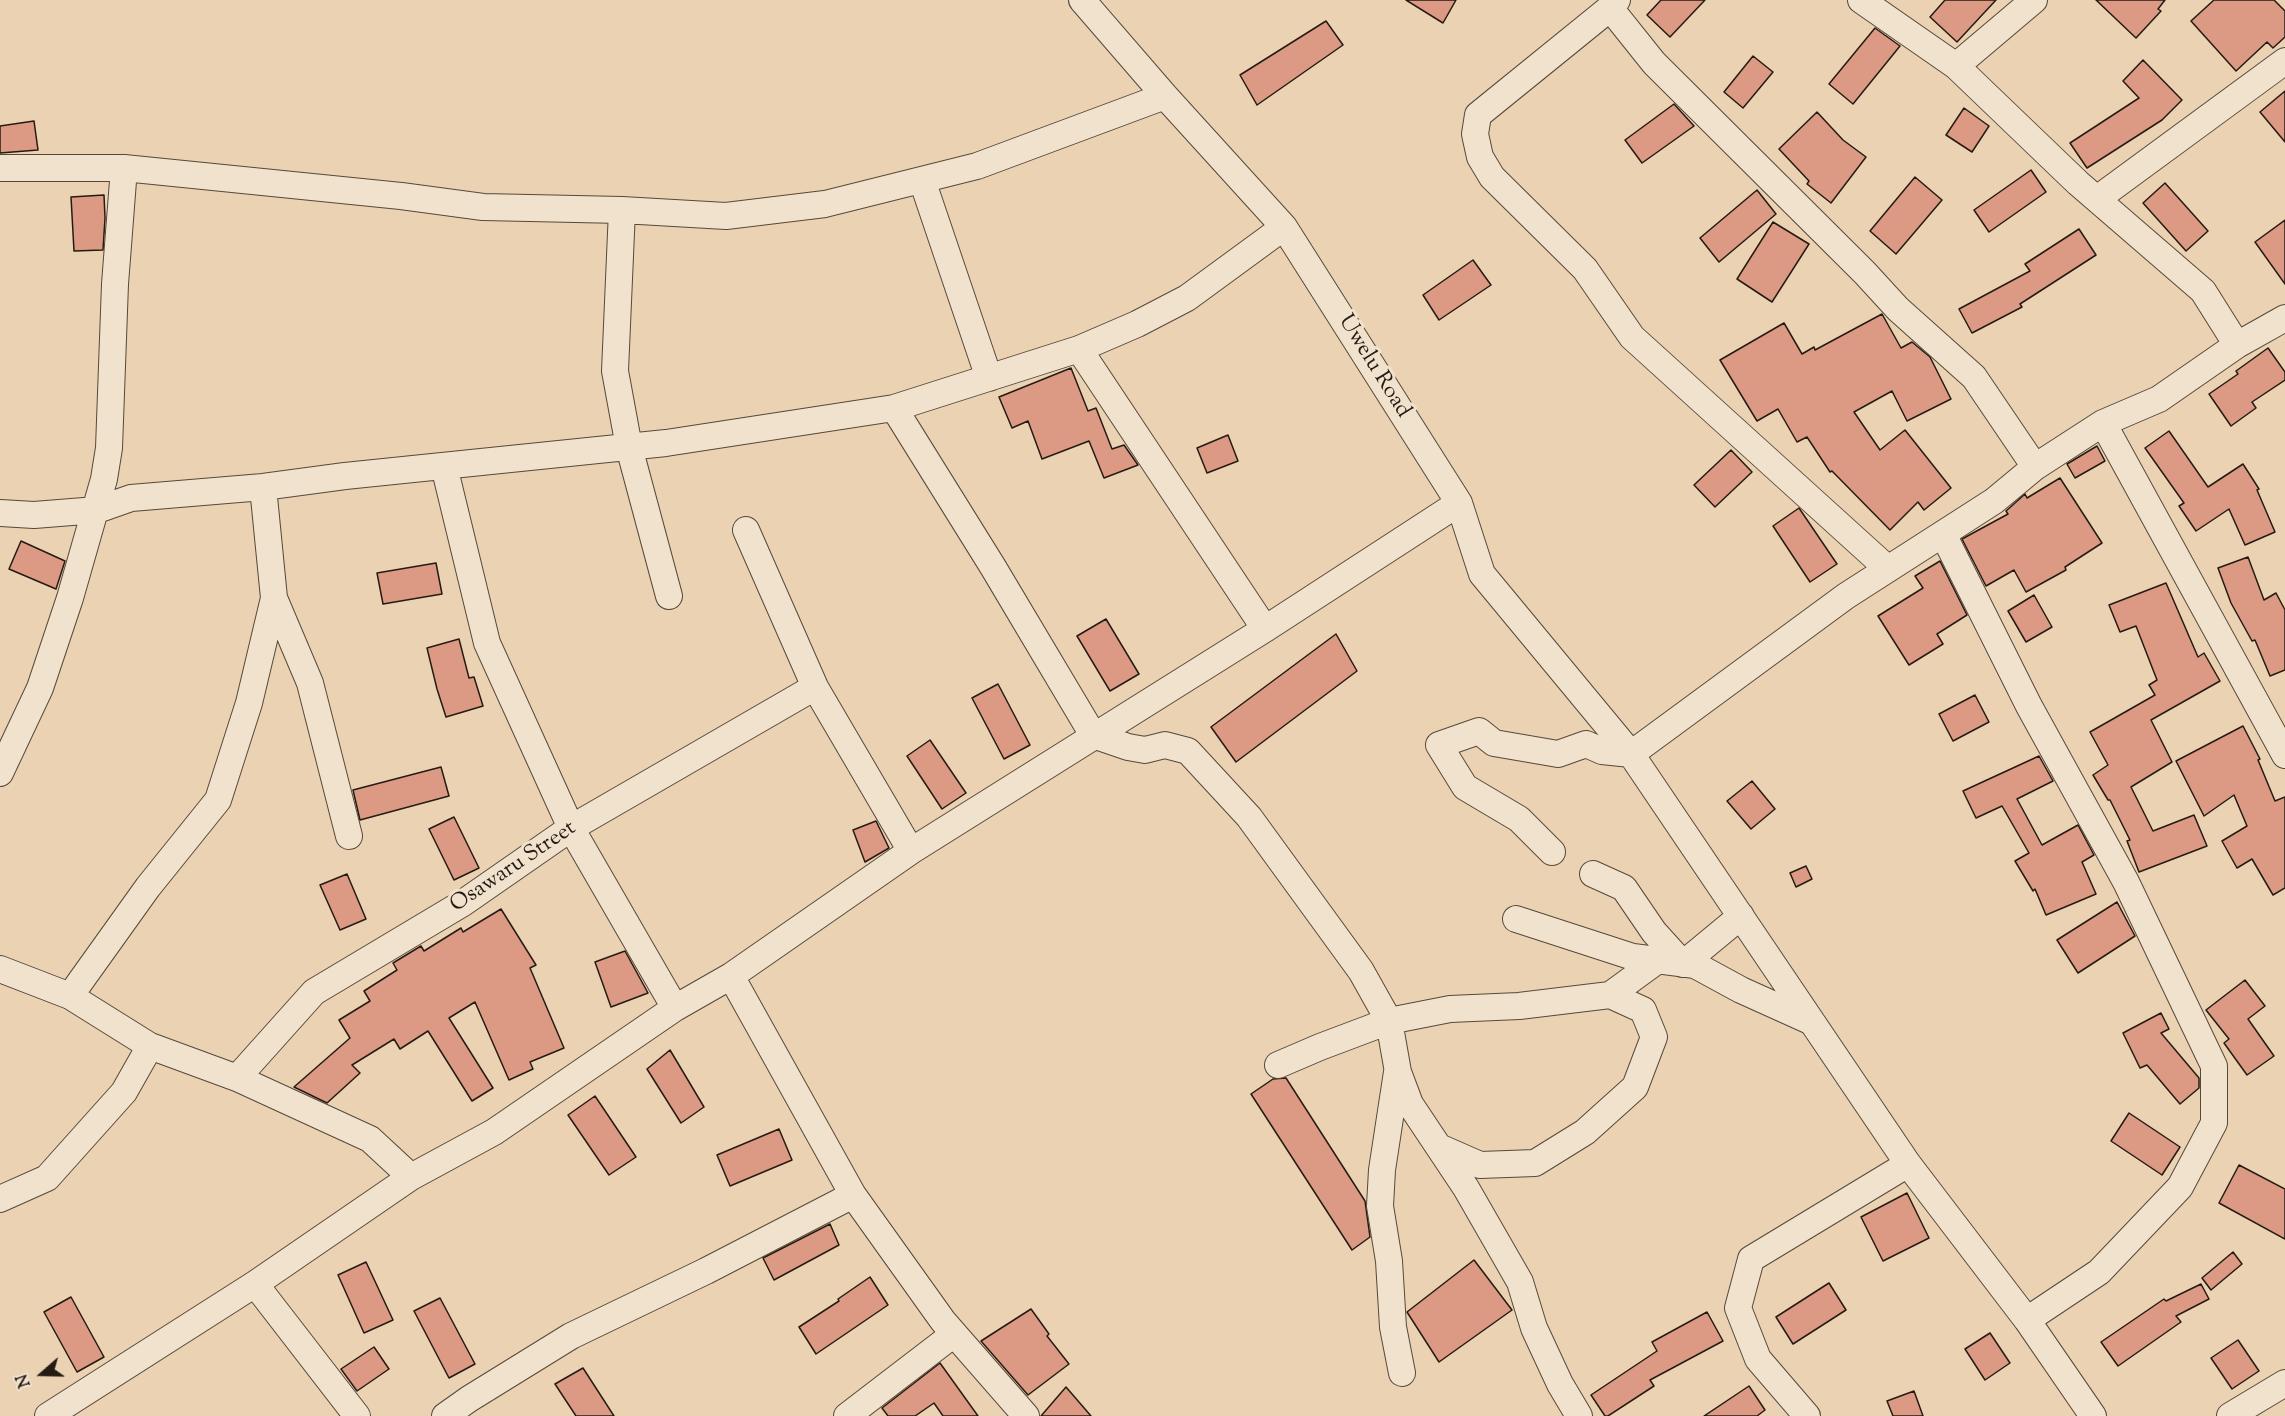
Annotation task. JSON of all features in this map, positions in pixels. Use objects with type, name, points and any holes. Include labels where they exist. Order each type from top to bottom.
[{"type":"street","name":"Uwelu Road","points":[[1082,0],[1165,96],[1284,227],[1459,503],[1482,574],[1631,754],[1908,1164],[2027,1320],[2093,1416]]},
{"type":"street","points":[[1861,0],[1956,66],[2097,200],[2203,291],[2237,345]]},
{"type":"street","points":[[1956,66],[2034,0]]},
{"type":"street","points":[[1888,569],[1632,337],[1585,269],[1492,177],[1480,157],[1475,134],[1478,115],[1613,4],[1654,63],[1865,273],[1898,309],[1974,377],[2035,467]]},
{"type":"street","points":[[2097,200],[2285,61]]},
{"type":"street","points":[[0,168],[124,168],[400,196],[483,207],[622,210],[726,216],[825,204],[977,166],[1165,96]]},
{"type":"street","points":[[0,773],[40,688],[97,510],[109,448],[124,168]]},
{"type":"street","points":[[922,180],[989,378]]},
{"type":"street","points":[[622,210],[615,371],[629,447],[669,596]]},
{"type":"street","points":[[0,513],[34,515],[97,510],[131,498],[263,487],[629,447],[894,408],[1079,349],[1137,324],[1187,298],[1284,227]]},
{"type":"street","points":[[1552,852],[1519,819],[1465,787],[1439,745],[1479,731],[1494,743],[1558,754],[1586,744],[1602,752],[1631,754],[1846,596],[1994,501],[2035,467],[2103,423],[2159,399],[2237,345],[2281,327]]},
{"type":"street","points":[[1079,349],[1265,628]]},
{"type":"street","points":[[894,408],[993,567],[1093,735],[1128,747],[1145,750],[1165,745],[1188,751],[1248,817],[1361,970],[1389,1021],[1398,1072],[1410,1104],[1466,1188],[1520,1282],[1534,1328],[1560,1384],[1579,1416]]},
{"type":"street","points":[[2103,423],[2285,755]]},
{"type":"street","points":[[444,466],[487,644],[571,828],[675,1008]]},
{"type":"street","points":[[263,487],[274,598],[310,683],[350,836]]},
{"type":"street","points":[[48,1416],[255,1284],[411,1177],[494,1132],[675,1008],[731,976],[911,850],[1265,628],[1459,503]]},
{"type":"street","points":[[746,530],[815,687],[911,850]]},
{"type":"street","points":[[1942,534],[2029,706],[2126,882],[2214,1066],[2214,1123],[2180,1186],[2099,1272],[2027,1320]]},
{"type":"street","points":[[70,996],[148,886],[218,800],[249,703],[274,598]]},
{"type":"street","name":"Osawaru Street","points":[[237,1078],[314,992],[463,903],[571,828],[815,687]]},
{"type":"street","points":[[1593,874],[1624,888],[1654,932],[1683,964]]},
{"type":"street","points":[[1683,964],[1741,916]]},
{"type":"street","points":[[1516,919],[1633,957],[1695,965],[1741,990],[1812,1023]]},
{"type":"street","points":[[1278,1065],[1389,1021],[1450,1009],[1519,1006],[1610,995],[1658,960]]},
{"type":"street","points":[[0,969],[70,996],[150,1046],[237,1078],[370,1139],[411,1177]]},
{"type":"street","points":[[731,976],[853,1195],[954,1334],[1026,1416]]},
{"type":"street","points":[[1439,1147],[1480,1165],[1534,1163],[1593,1124],[1635,1087],[1654,1037],[1643,1010],[1610,995]]},
{"type":"street","points":[[0,1199],[47,1178],[124,1092],[150,1046]]},
{"type":"street","points":[[1398,1072],[1382,1170],[1380,1206],[1389,1261],[1393,1327],[1402,1373]]},
{"type":"street","points":[[1807,1416],[1758,1359],[1738,1308],[1752,1259],[1908,1164]]},
{"type":"street","points":[[445,1416],[571,1336],[706,1271],[853,1195]]},
{"type":"street","points":[[255,1284],[357,1416]]},
{"type":"street","points":[[847,1416],[954,1334]]},
{"type":"street","points":[[2230,1416],[2285,1383]]},
{"type":"building","points":[[1406,0],[1456,0],[1443,23]]},
{"type":"building","points":[[1661,0],[1705,0],[1670,37],[1647,15]]},
{"type":"building","points":[[1945,0],[1996,0],[1957,42],[1930,17]]},
{"type":"building","points":[[2096,0],[2165,0],[2158,9],[2161,11],[2136,38]]},
{"type":"building","points":[[2214,0],[2274,0],[2285,11],[2285,37],[2273,48],[2267,42],[2236,71],[2191,21]]},
{"type":"building","points":[[1326,21],[1343,45],[1257,105],[1240,75]]},
{"type":"building","points":[[1875,28],[1900,46],[1853,104],[1829,84]]},
{"type":"building","points":[[1753,56],[1773,72],[1743,108],[1724,92]]},
{"type":"building","points":[[2143,60],[2182,100],[2162,120],[2087,168],[2070,143],[2139,98],[2123,81]]},
{"type":"building","points":[[2285,91],[2285,142],[2260,112]]},
{"type":"building","points":[[1674,104],[1694,126],[1642,163],[1625,140]]},
{"type":"building","points":[[1964,108],[1989,126],[1972,152],[1946,135]]},
{"type":"building","points":[[1817,112],[1843,140],[1866,157],[1831,203],[1807,184],[1809,181],[1779,149]]},
{"type":"building","points":[[34,121],[38,150],[0,153],[0,126]]},
{"type":"building","points":[[2031,170],[2046,192],[1989,232],[1974,210]]},
{"type":"building","points":[[1915,177],[1942,200],[1896,254],[1870,231]]},
{"type":"building","points":[[2165,183],[2208,231],[2186,251],[2143,203]]},
{"type":"building","points":[[1757,190],[1776,214],[1719,262],[1700,238]]},
{"type":"building","points":[[104,195],[103,250],[74,251],[71,197]]},
{"type":"building","points":[[2285,220],[2285,284],[2255,242]]},
{"type":"building","points":[[1773,222],[1809,244],[1772,302],[1737,279]]},
{"type":"building","points":[[2079,229],[2096,255],[2020,304],[2022,307],[1972,333],[1959,309],[2030,271],[2025,264]]},
{"type":"building","points":[[1473,260],[1491,285],[1439,320],[1423,295]]},
{"type":"building","points":[[1882,314],[1901,348],[1912,342],[1930,357],[1951,399],[1907,421],[1892,391],[1854,412],[1880,450],[1905,430],[1951,488],[1924,510],[1918,502],[1890,530],[1832,471],[1830,472],[1807,437],[1797,442],[1778,409],[1757,421],[1720,360],[1784,323],[1802,354],[1814,347],[1815,350]]},
{"type":"building","points":[[2268,348],[2285,372],[2285,380],[2252,402],[2256,408],[2231,426],[2209,394],[2238,374],[2236,371]]},
{"type":"building","points":[[1071,368],[1088,411],[1096,408],[1112,449],[1124,445],[1138,465],[1104,478],[1089,441],[1042,459],[1028,421],[1012,428],[999,397]]},
{"type":"building","points":[[2169,431],[2208,487],[2243,464],[2259,489],[2257,490],[2275,532],[2245,545],[2229,509],[2196,531],[2179,506],[2184,503],[2145,448]]},
{"type":"building","points":[[1228,435],[1238,461],[1207,473],[1197,448]]},
{"type":"building","points":[[2097,446],[2105,461],[2075,478],[2067,464]]},
{"type":"building","points":[[1731,450],[1752,472],[1715,507],[1694,485]]},
{"type":"building","points":[[2060,478],[2102,543],[2065,567],[2066,570],[2026,592],[2014,570],[1986,586],[1962,539],[2008,514],[2006,511],[2025,494],[2027,498]]},
{"type":"building","points":[[1799,508],[1837,564],[1810,582],[1773,526]]},
{"type":"building","points":[[21,541],[65,561],[56,589],[9,569]]},
{"type":"building","points":[[2248,557],[2264,600],[2276,593],[2285,610],[2285,670],[2270,676],[2255,640],[2252,641],[2231,603],[2218,568]]},
{"type":"building","points":[[1940,561],[1967,615],[1937,634],[1943,644],[1909,665],[1878,616],[1923,588],[1915,576]]},
{"type":"building","points":[[436,563],[442,594],[383,604],[377,573]]},
{"type":"building","points":[[2166,583],[2198,657],[2204,653],[2220,681],[2151,720],[2172,762],[2131,787],[2153,831],[2194,815],[2207,846],[2139,872],[2127,841],[2130,840],[2110,800],[2093,775],[2108,765],[2090,732],[2155,695],[2149,685],[2157,680],[2136,626],[2120,632],[2109,605]]},
{"type":"building","points":[[2034,595],[2052,627],[2026,642],[2008,611]]},
{"type":"building","points":[[1106,619],[1139,674],[1110,691],[1077,636]]},
{"type":"building","points":[[1336,634],[1357,671],[1236,762],[1211,727]]},
{"type":"building","points":[[459,639],[469,678],[474,677],[483,706],[446,717],[427,648]]},
{"type":"building","points":[[998,684],[1030,745],[1004,759],[972,698]]},
{"type":"building","points":[[1975,695],[1989,722],[1953,741],[1939,714]]},
{"type":"building","points":[[2243,726],[2260,759],[2258,760],[2275,801],[2285,797],[2285,888],[2273,895],[2252,859],[2237,868],[2222,841],[2247,826],[2234,795],[2204,816],[2176,761]]},
{"type":"building","points":[[930,740],[966,793],[942,809],[907,756]]},
{"type":"building","points":[[2039,756],[2053,781],[2017,799],[2042,845],[2078,825],[2094,855],[2082,862],[2096,894],[2046,915],[2035,889],[2033,891],[2015,861],[2029,853],[2002,806],[1976,818],[1963,791]]},
{"type":"building","points":[[441,767],[449,796],[360,820],[353,790]]},
{"type":"building","points":[[1752,781],[1775,809],[1751,829],[1727,801]]},
{"type":"building","points":[[454,817],[479,868],[454,880],[429,829]]},
{"type":"building","points":[[876,821],[889,848],[865,862],[853,830]]},
{"type":"building","points":[[1806,866],[1812,879],[1796,887],[1790,873]]},
{"type":"building","points":[[347,874],[366,919],[340,930],[320,885]]},
{"type":"building","points":[[2117,902],[2135,936],[2078,973],[2057,940]]},
{"type":"building","points":[[501,909],[536,965],[530,968],[564,1048],[530,1062],[533,1069],[509,1080],[475,1002],[449,1018],[493,1088],[472,1101],[428,1031],[400,1049],[394,1039],[352,1065],[360,1073],[327,1103],[294,1087],[350,1038],[339,1020],[370,1001],[364,991],[397,970],[393,963],[421,946],[424,951],[461,928],[463,932]]},
{"type":"building","points":[[625,951],[648,993],[611,1007],[595,962]]},
{"type":"building","points":[[2245,980],[2265,1006],[2248,1019],[2274,1056],[2247,1075],[2224,1043],[2229,1039],[2206,1010]]},
{"type":"building","points":[[2161,1013],[2169,1029],[2161,1033],[2199,1078],[2199,1088],[2180,1104],[2147,1065],[2140,1068],[2123,1033]]},
{"type":"building","points":[[670,1050],[704,1107],[681,1123],[647,1069]]},
{"type":"building","points":[[1286,1078],[1365,1201],[1370,1237],[1352,1250],[1251,1094],[1273,1079]]},
{"type":"building","points":[[595,1096],[636,1157],[609,1175],[568,1115]]},
{"type":"building","points":[[2129,1113],[2180,1147],[2162,1175],[2111,1141]]},
{"type":"building","points":[[779,1129],[792,1160],[730,1186],[717,1155]]},
{"type":"building","points":[[2239,1165],[2285,1189],[2285,1239],[2219,1203]]},
{"type":"building","points":[[1907,1193],[1929,1238],[1883,1261],[1861,1217]]},
{"type":"building","points":[[830,1224],[839,1245],[774,1280],[763,1258]]},
{"type":"building","points":[[2233,1252],[2242,1264],[2211,1290],[2202,1278]]},
{"type":"building","points":[[1474,1260],[1512,1310],[1439,1362],[1407,1312]]},
{"type":"building","points":[[366,1262],[393,1320],[364,1333],[338,1275]]},
{"type":"building","points":[[870,1277],[888,1305],[816,1354],[799,1327]]},
{"type":"building","points":[[1829,1283],[1846,1310],[1793,1344],[1776,1317]]},
{"type":"building","points":[[2201,1284],[2209,1299],[2176,1316],[2181,1322],[2118,1366],[2101,1342],[2164,1299],[2166,1301]]},
{"type":"building","points":[[71,1297],[104,1357],[77,1372],[44,1312]]},
{"type":"building","points":[[440,1298],[475,1364],[449,1378],[414,1311]]},
{"type":"building","points":[[1031,1309],[1049,1334],[1047,1336],[1069,1364],[1028,1395],[981,1341]]},
{"type":"building","points":[[1707,1312],[1723,1341],[1650,1380],[1654,1386],[1605,1416],[1591,1395],[1657,1351],[1652,1342]]},
{"type":"building","points":[[1990,1333],[2010,1363],[1985,1380],[1965,1349]]},
{"type":"building","points":[[2238,1340],[2259,1371],[2232,1389],[2211,1358]]},
{"type":"building","points":[[374,1347],[389,1369],[357,1391],[341,1369]]},
{"type":"building","points":[[940,1363],[978,1416],[943,1416],[934,1403],[915,1416],[888,1416],[882,1408]]},
{"type":"building","points":[[583,1368],[614,1416],[576,1416],[555,1384]]},
{"type":"building","points":[[1749,1386],[1765,1410],[1757,1416],[1704,1416]]},
{"type":"building","points":[[1066,1387],[1091,1416],[1041,1416]]},
{"type":"building","points":[[1914,1391],[1923,1416],[1893,1416],[1887,1401]]}]
